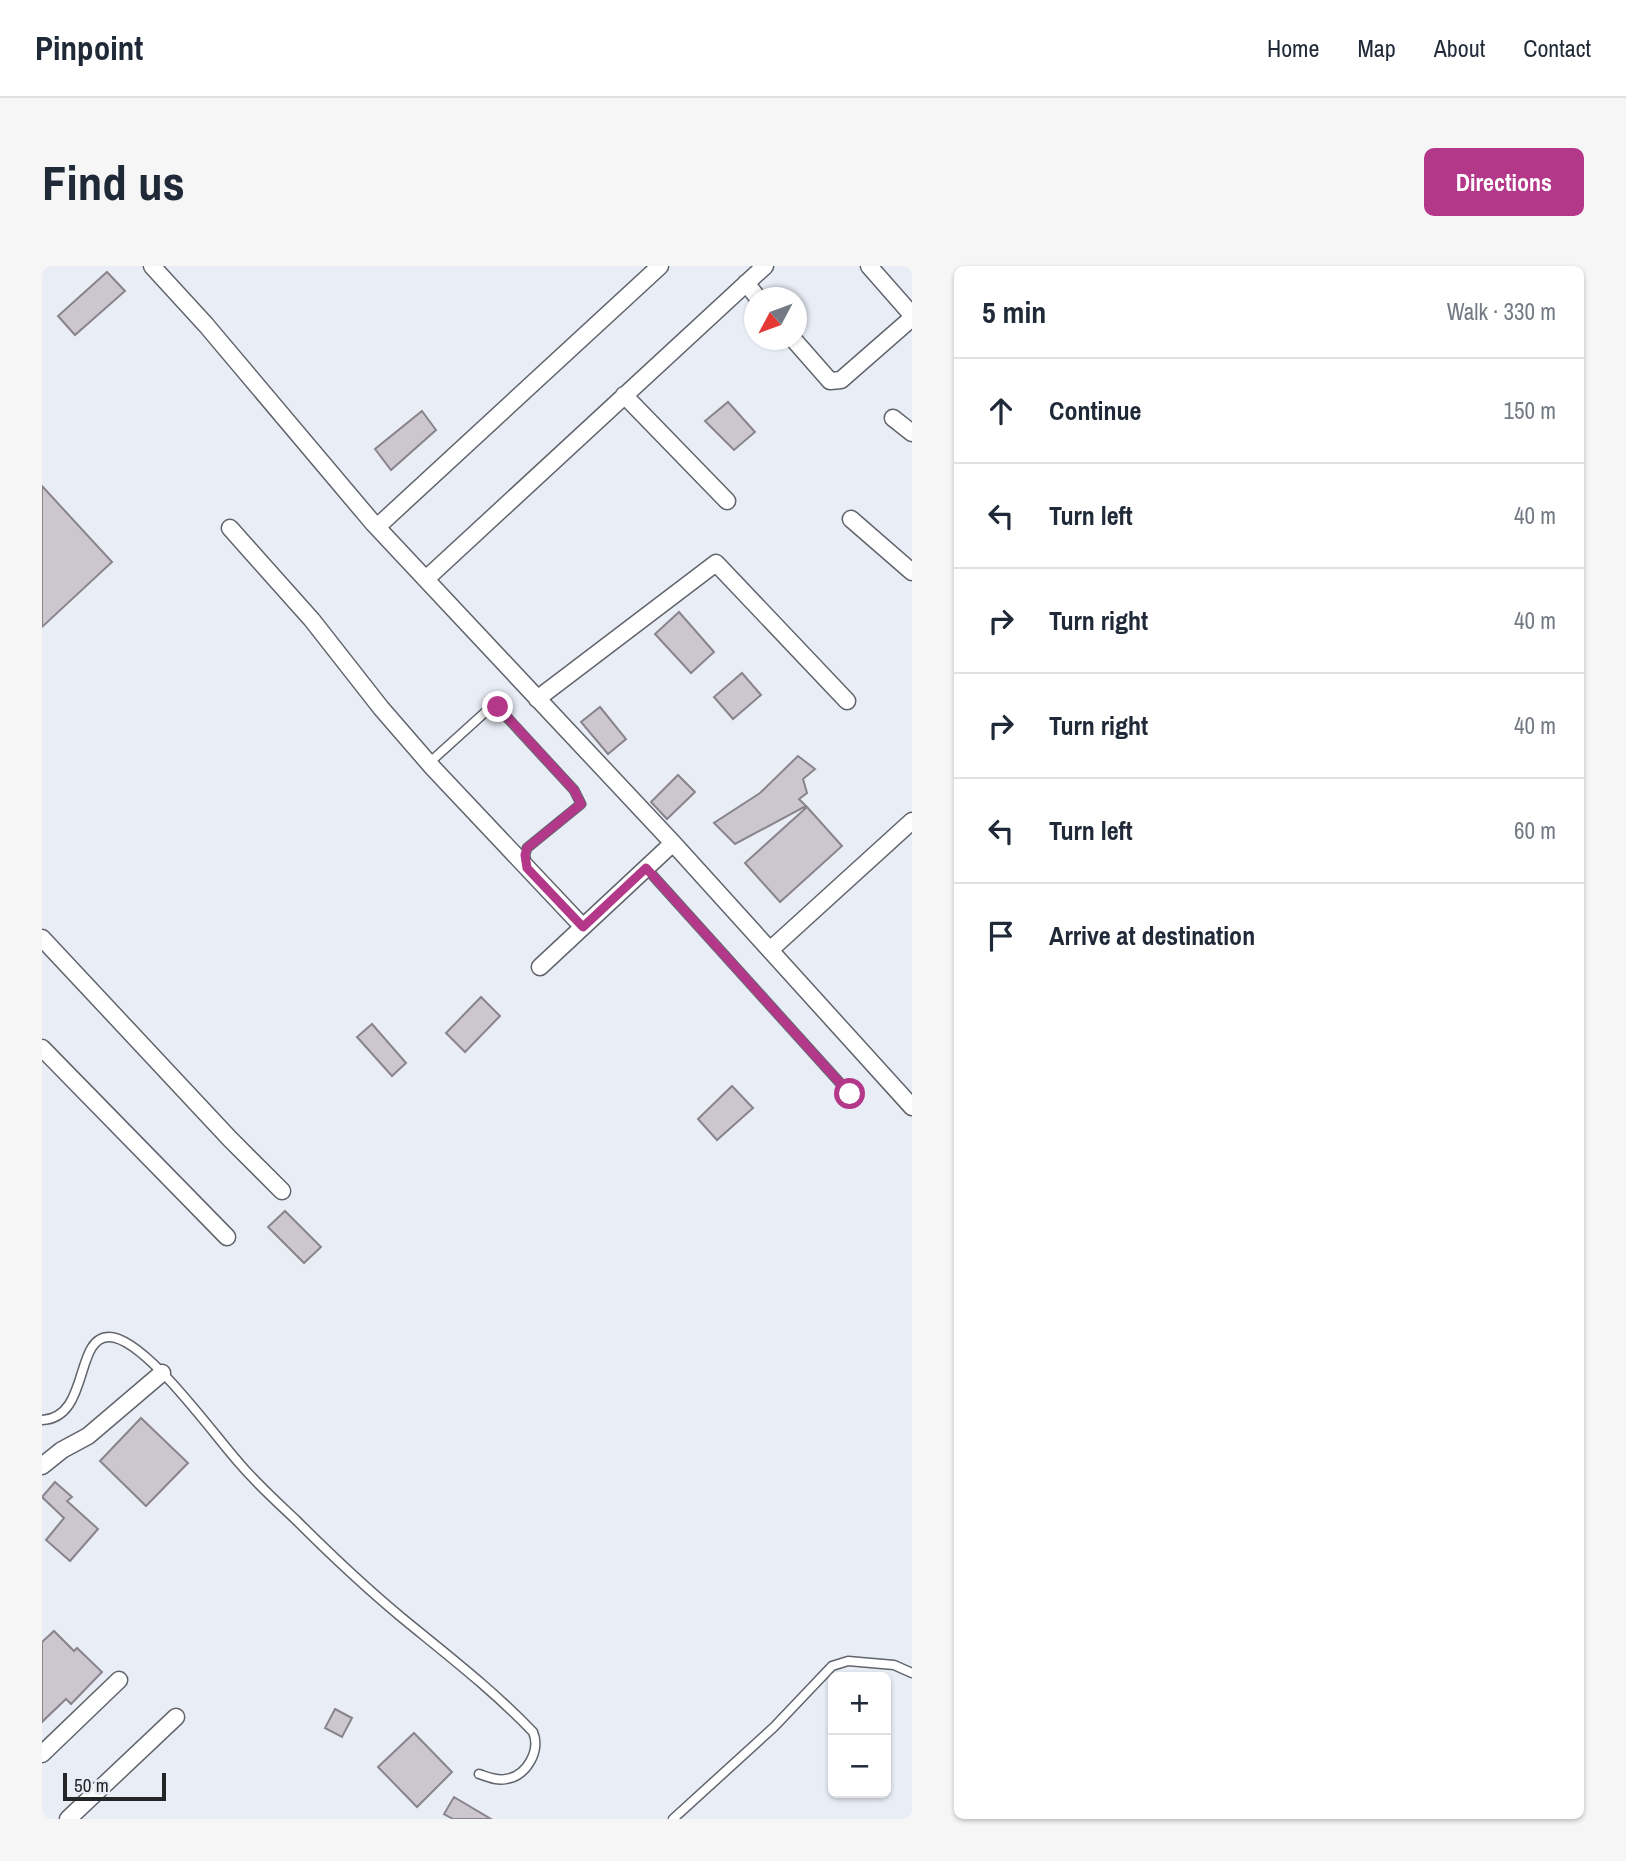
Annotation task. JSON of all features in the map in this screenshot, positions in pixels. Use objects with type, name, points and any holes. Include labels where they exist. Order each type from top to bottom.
[{"type":"street","points":[[152,266],[206,325],[377,527],[673,843],[912,1107]]},
{"type":"street","points":[[377,527],[660,266]]},
{"type":"street","points":[[426,579],[765,266]]},
{"type":"street","points":[[803,350],[830,381],[841,380],[912,317],[869,266]]},
{"type":"street","points":[[746,283],[749,287]]},
{"type":"street","points":[[624,396],[727,501]]},
{"type":"street","points":[[893,418],[912,433]]},
{"type":"street","points":[[850,519],[912,572]]},
{"type":"street","points":[[230,527],[312,620],[429,763],[583,927]]},
{"type":"street","points":[[537,699],[716,563],[847,701]]},
{"type":"street","points":[[770,950],[912,821]]},
{"type":"street","points":[[540,967],[673,843]]},
{"type":"street","points":[[42,938],[282,1191]]},
{"type":"street","points":[[42,1048],[227,1237]]},
{"type":"street","points":[[42,1466],[62,1450],[88,1436],[162,1373]]},
{"type":"street","points":[[42,1754],[119,1680]]},
{"type":"street","points":[[68,1819],[176,1717]]},
{"type":"lane","points":[[429,763],[474,720],[492,706],[498,707],[574,790],[581,804],[527,848],[527,868]]},
{"type":"lane","points":[[646,868],[850,1094]]},
{"type":"lane","points":[[42,1420],[58,1416],[70,1406],[92,1347],[101,1338],[114,1338],[123,1342],[162,1373],[192,1405],[241,1466],[326,1550],[533,1732],[536,1749],[520,1773],[507,1779],[492,1779],[479,1774]]},
{"type":"lane","points":[[673,1819],[774,1727],[832,1666],[848,1661],[894,1665],[912,1673]]},
{"type":"building","points":[[107,272],[125,291],[75,335],[58,316]]},
{"type":"building","points":[[728,402],[755,432],[734,450],[705,421]]},
{"type":"building","points":[[422,411],[436,430],[391,470],[375,449]]},
{"type":"building","points":[[42,486],[112,562],[42,627]]},
{"type":"building","points":[[679,612],[714,652],[691,673],[655,634]]},
{"type":"building","points":[[742,673],[761,695],[733,719],[714,697]]},
{"type":"building","points":[[600,707],[626,739],[608,754],[581,722]]},
{"type":"building","points":[[798,756],[815,769],[803,779],[807,793],[799,799],[806,806],[735,844],[714,823],[760,793]]},
{"type":"building","points":[[678,775],[695,792],[667,819],[651,802]]},
{"type":"building","points":[[807,807],[842,846],[780,902],[745,863]]},
{"type":"building","points":[[481,997],[500,1016],[465,1052],[446,1033]]},
{"type":"building","points":[[372,1024],[406,1063],[392,1076],[357,1037]]},
{"type":"building","points":[[732,1086],[753,1108],[717,1140],[698,1119]]},
{"type":"building","points":[[285,1211],[321,1247],[304,1263],[268,1227]]},
{"type":"building","points":[[141,1418],[188,1463],[146,1506],[100,1461]]},
{"type":"building","points":[[55,1482],[72,1497],[67,1501],[98,1529],[70,1561],[46,1540],[64,1518],[42,1497]]},
{"type":"building","points":[[54,1631],[74,1651],[77,1648],[102,1672],[71,1704],[66,1699],[42,1722],[42,1642]]},
{"type":"building","points":[[335,1709],[352,1718],[342,1737],[325,1728]]},
{"type":"building","points":[[414,1733],[452,1772],[417,1807],[378,1767]]},
{"type":"building","points":[[454,1797],[491,1819],[453,1819],[444,1814]]},
{"type":"route","points":[[498,707],[580,798],[581,804],[576,811],[547,830],[527,848],[527,868],[583,927],[646,868],[850,1094]]}]
